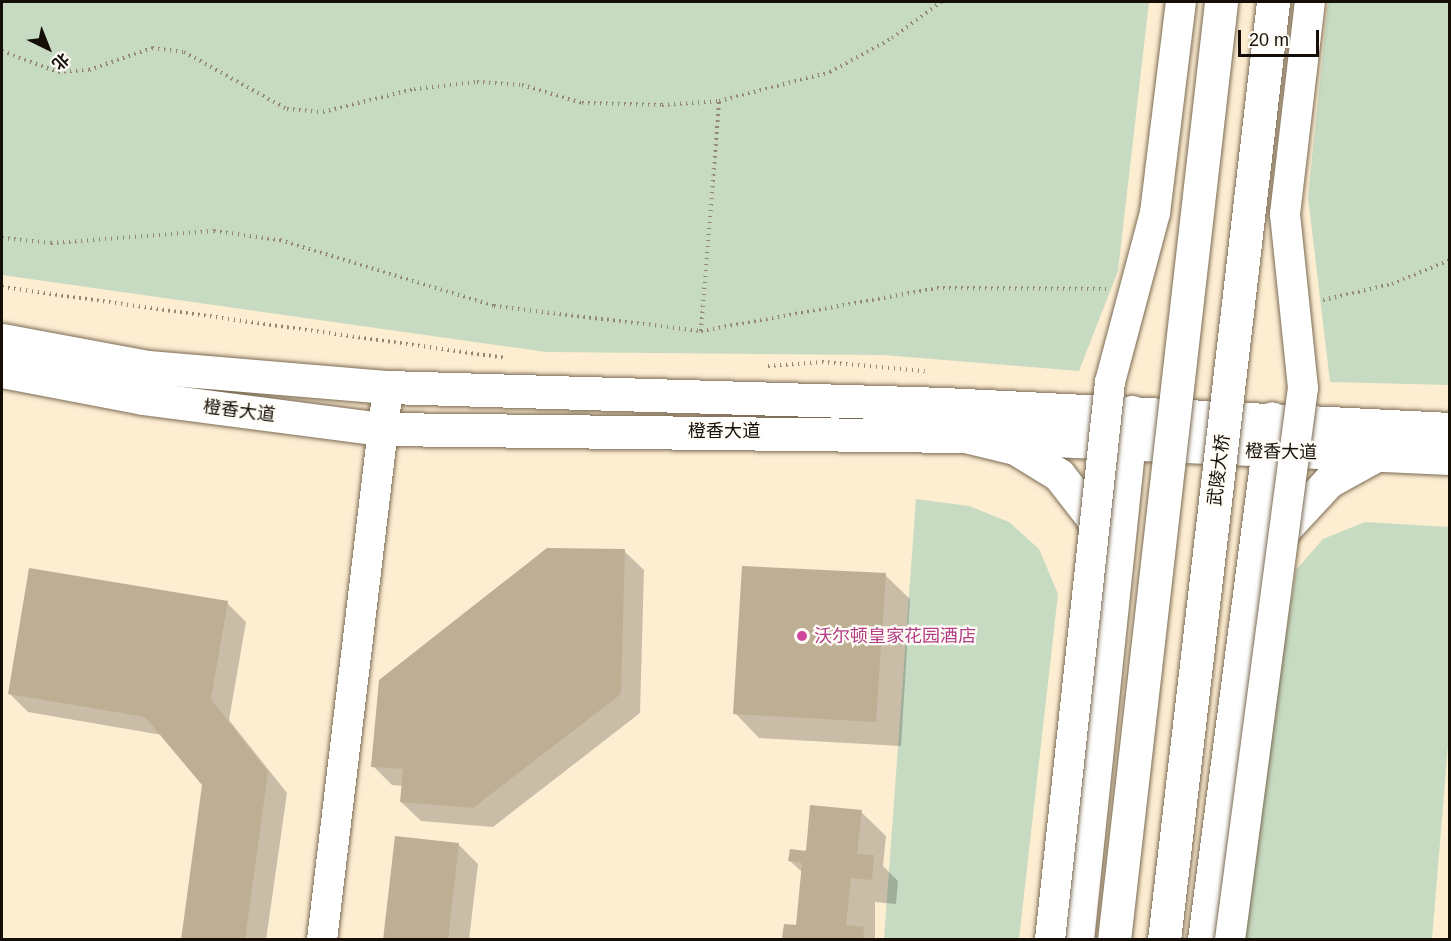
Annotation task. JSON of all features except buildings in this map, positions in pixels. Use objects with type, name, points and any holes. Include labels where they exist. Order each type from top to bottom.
[{"type":"main road","points":[[1114,939],[1221,2]]},
{"type":"main road","name":"武陵大桥","points":[[1164,939],[1273,2]]},
{"type":"main road","name":"橙香大道","points":[[2,340],[148,368],[388,387],[1132,412],[1449,429]]},
{"type":"main road","name":"橙香大道","points":[[2,371],[143,398],[381,429],[965,436],[1128,446],[1268,452],[1380,453],[1449,458]]},
{"type":"main road","points":[[1077,939],[1111,590],[1132,412]]},
{"type":"main road","points":[[1204,939],[1272,418]]},
{"type":"main road","points":[[965,436],[1015,448],[1059,476],[1102,539],[1111,590]]},
{"type":"main road","points":[[1248,600],[1257,571],[1287,520],[1329,481],[1380,453]]},
{"type":"street","points":[[1050,939],[1110,382],[1155,213],[1180,2]]},
{"type":"street","points":[[1230,939],[1303,388],[1285,214],[1310,2]]},
{"type":"street","points":[[322,939],[381,429],[388,387]]},
{"type":"path","points":[[2,51],[58,72],[89,70],[152,48],[184,52],[286,109],[323,112],[414,89],[477,82],[522,85],[582,103],[718,101],[830,72],[892,38],[941,2]]},
{"type":"path","points":[[701,331],[718,101]]},
{"type":"path","points":[[2,238],[51,243],[214,231],[280,240],[494,306],[701,331],[937,288],[1117,290]]},
{"type":"path","points":[[1319,300],[1392,284],[1449,260]]},
{"type":"path","points":[[2,287],[518,359]]},
{"type":"path","points":[[759,367],[822,362],[931,373]]},
{"type":"green space","points":[[2,2],[1149,2],[1118,271],[1079,371],[883,355],[546,352],[2,275]]},
{"type":"green space","points":[[1328,2],[1449,2],[1449,385],[1330,382],[1308,197]]},
{"type":"green space","points":[[916,499],[969,506],[1009,522],[1039,549],[1058,594],[1019,939],[884,939]]},
{"type":"green space","points":[[1365,522],[1449,527],[1449,733],[1432,939],[1239,940],[1296,570],[1323,539]]},
{"type":"place","name":"沃尔顿皇家花园酒店","points":[[802,636]]}]
